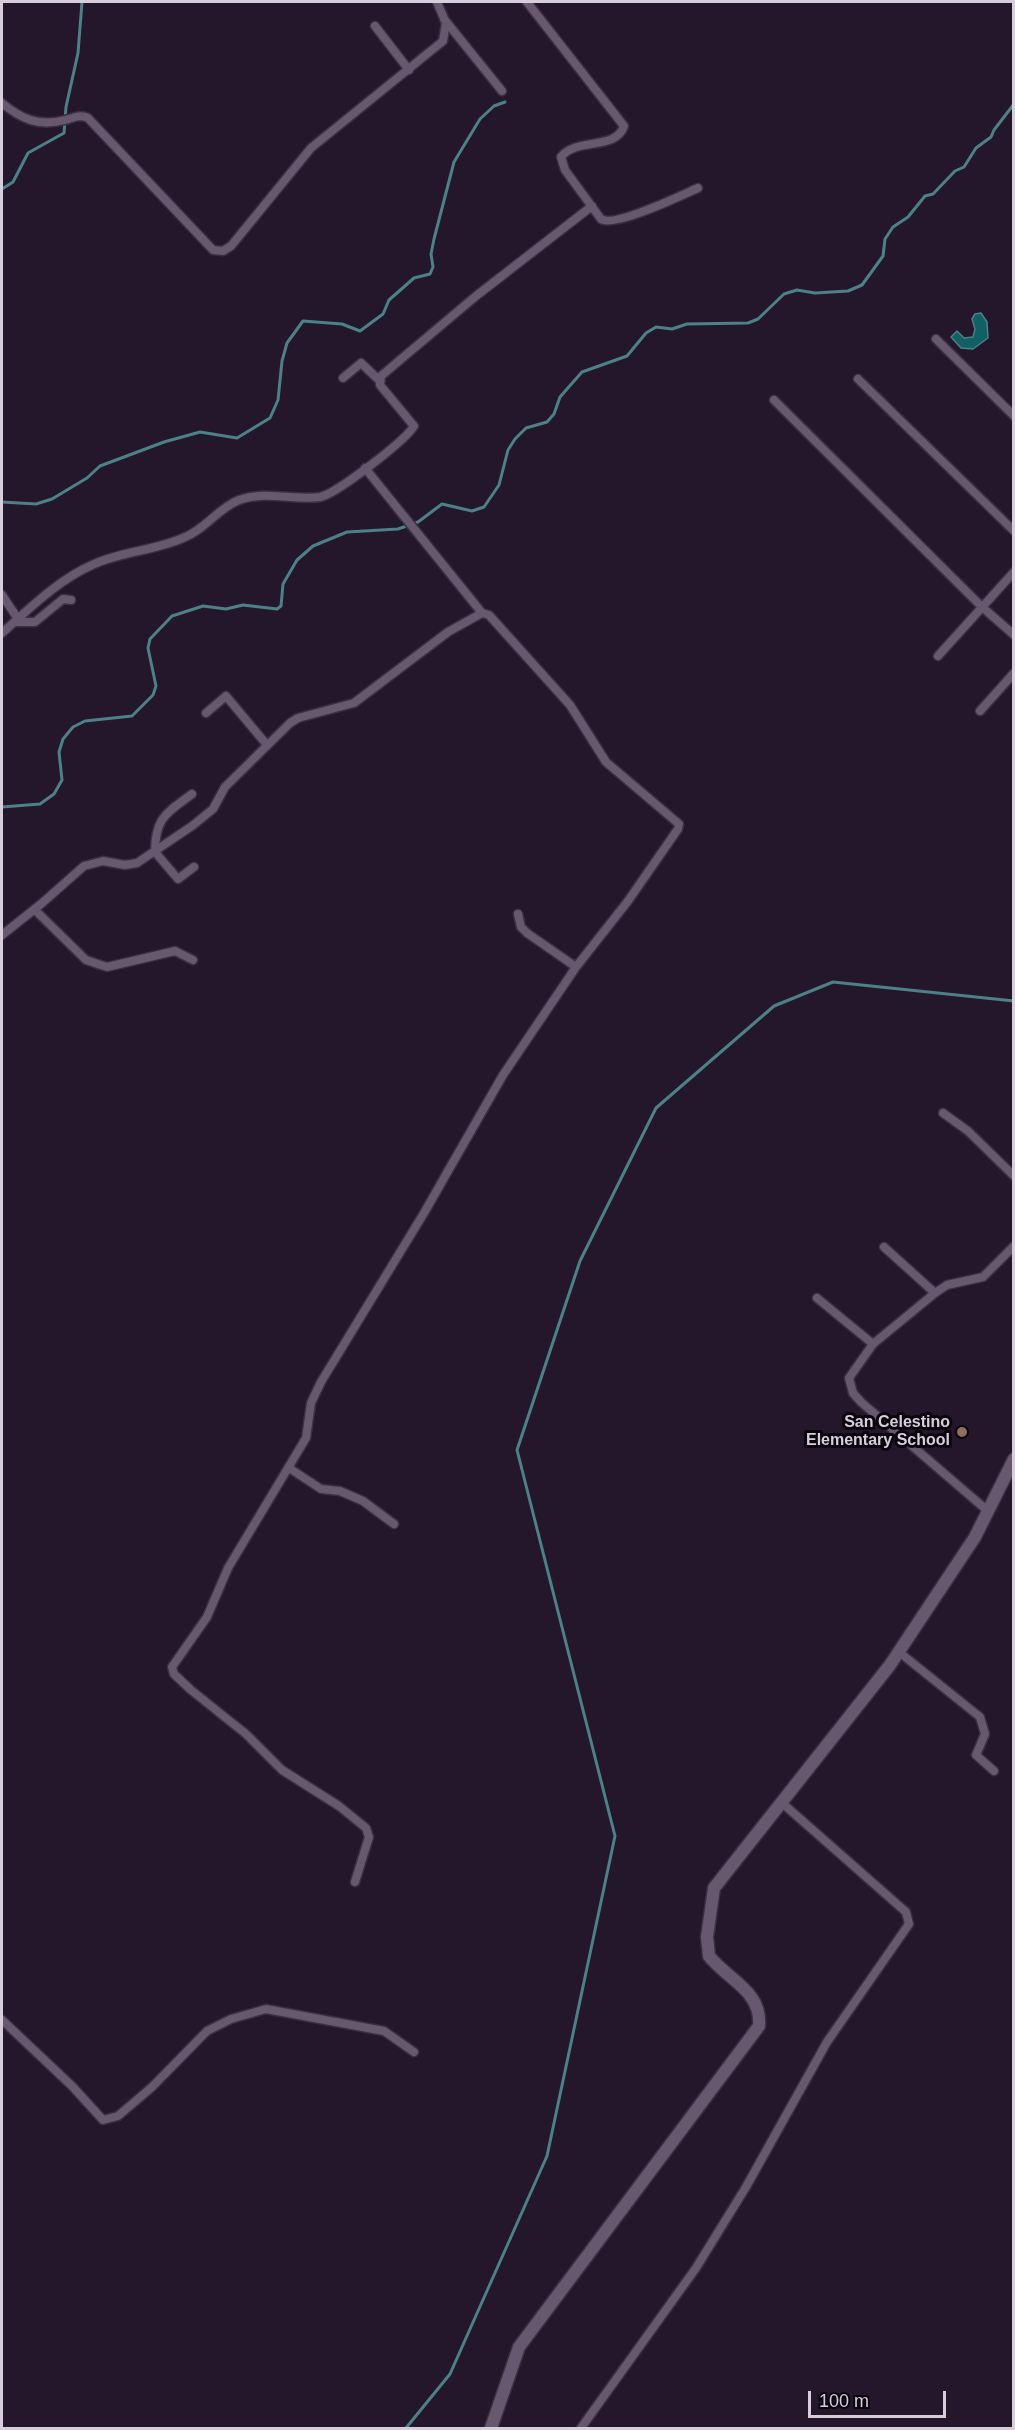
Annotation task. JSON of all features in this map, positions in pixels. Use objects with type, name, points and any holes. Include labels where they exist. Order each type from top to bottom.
[{"type":"main road","points":[[491,2428],[519,2347],[759,2026],[757,2004],[751,1994],[709,1956],[707,1937],[710,1900],[721,1875],[899,1652],[939,1594],[989,1512],[1014,1459]]},
{"type":"street","points":[[2,103],[18,116],[33,122],[62,121],[79,116],[88,118],[213,250],[223,251],[231,246],[311,148],[443,41],[446,29],[437,2]]},
{"type":"street","points":[[527,2],[624,126],[618,135],[596,144],[584,143],[561,157],[565,170],[605,222],[640,212],[698,188]]},
{"type":"street","points":[[444,19],[502,92]]},
{"type":"street","points":[[375,26],[409,70]]},
{"type":"street","points":[[379,380],[476,296],[592,206]]},
{"type":"street","points":[[936,339],[1014,416]]},
{"type":"street","points":[[2,633],[48,594],[91,565],[125,553],[183,538],[237,501],[268,494],[318,497],[330,493],[392,448],[414,426],[379,380],[361,363],[343,378]]},
{"type":"street","points":[[858,379],[1014,531]]},
{"type":"street","points":[[774,400],[981,606],[1014,635]]},
{"type":"street","points":[[355,1882],[369,1837],[366,1828],[332,1801],[282,1770],[262,1748],[174,1674],[172,1667],[207,1617],[228,1568],[306,1438],[311,1403],[321,1382],[424,1213],[503,1075],[576,967],[628,901],[679,824],[606,762],[595,748],[570,705],[489,615],[482,613],[365,468]]},
{"type":"street","points":[[938,656],[1014,572]]},
{"type":"street","points":[[2,595],[16,620]]},
{"type":"street","points":[[16,620],[35,622],[63,599],[71,600]]},
{"type":"street","points":[[2,935],[84,866],[103,861],[125,865],[137,863],[154,852],[192,826],[213,808],[225,787],[298,718],[354,703],[448,632],[482,613]]},
{"type":"street","points":[[980,711],[1014,673]]},
{"type":"street","points":[[206,713],[226,696],[267,745]]},
{"type":"street","points":[[192,794],[159,822],[155,832],[154,852],[178,879],[194,867]]},
{"type":"street","points":[[34,910],[86,960],[96,966],[107,967],[175,951],[193,960]]},
{"type":"street","points":[[518,914],[521,927],[526,933],[576,967]]},
{"type":"street","points":[[943,1113],[968,1131],[1014,1176]]},
{"type":"street","points":[[989,1512],[853,1393],[849,1378],[873,1344],[935,1293],[947,1286],[983,1277],[1014,1245]]},
{"type":"street","points":[[884,1246],[935,1293]]},
{"type":"street","points":[[817,1298],[873,1344]]},
{"type":"street","points":[[289,1468],[321,1489],[340,1491],[363,1501],[394,1524]]},
{"type":"street","points":[[899,1652],[980,1717],[985,1734],[976,1755],[994,1772]]},
{"type":"street","points":[[581,2428],[696,2268],[746,2187],[827,2042],[909,1924],[906,1912],[781,1802]]},
{"type":"street","points":[[2,2020],[72,2086],[103,2120],[118,2116],[207,2031],[231,2019],[266,2009],[384,2031],[414,2052]]},
{"type":"shaded area","points":[[981,313],[987,322],[988,338],[973,349],[961,348],[951,337],[957,331],[964,338],[973,337],[975,329],[972,319],[975,314]]},
{"type":"waterway","points":[[2,189],[13,182],[28,153],[64,133],[66,107],[78,53],[82,2]]},
{"type":"waterway","points":[[2,502],[36,504],[52,499],[87,478],[100,466],[164,442],[200,432],[237,438],[270,418],[278,400],[282,361],[287,343],[303,321],[342,324],[360,331],[383,314],[389,300],[414,278],[430,274],[433,267],[431,254],[434,239],[454,162],[480,119],[494,106],[505,102]]},
{"type":"waterway","points":[[2,807],[40,804],[54,794],[62,780],[59,752],[63,739],[73,727],[85,721],[132,716],[153,695],[156,686],[148,648],[150,639],[172,616],[203,606],[226,609],[243,605],[277,609],[281,606],[283,584],[297,560],[313,546],[347,532],[398,529],[418,522],[442,504],[472,511],[484,507],[499,485],[508,450],[515,439],[526,428],[547,422],[554,414],[560,397],[582,372],[627,356],[646,333],[656,327],[672,329],[687,324],[748,323],[758,319],[784,294],[797,290],[815,293],[848,291],[862,285],[883,256],[885,239],[893,227],[908,217],[925,196],[933,194],[955,171],[964,167],[976,148],[991,137],[1014,104]]},
{"type":"waterway","points":[[406,2428],[450,2374],[547,2156],[615,1836],[517,1450],[580,1261],[656,1108],[774,1006],[833,982],[1014,1001]]},
{"type":"place","name":"San Celestino Elementary School","points":[[962,1432]]}]
